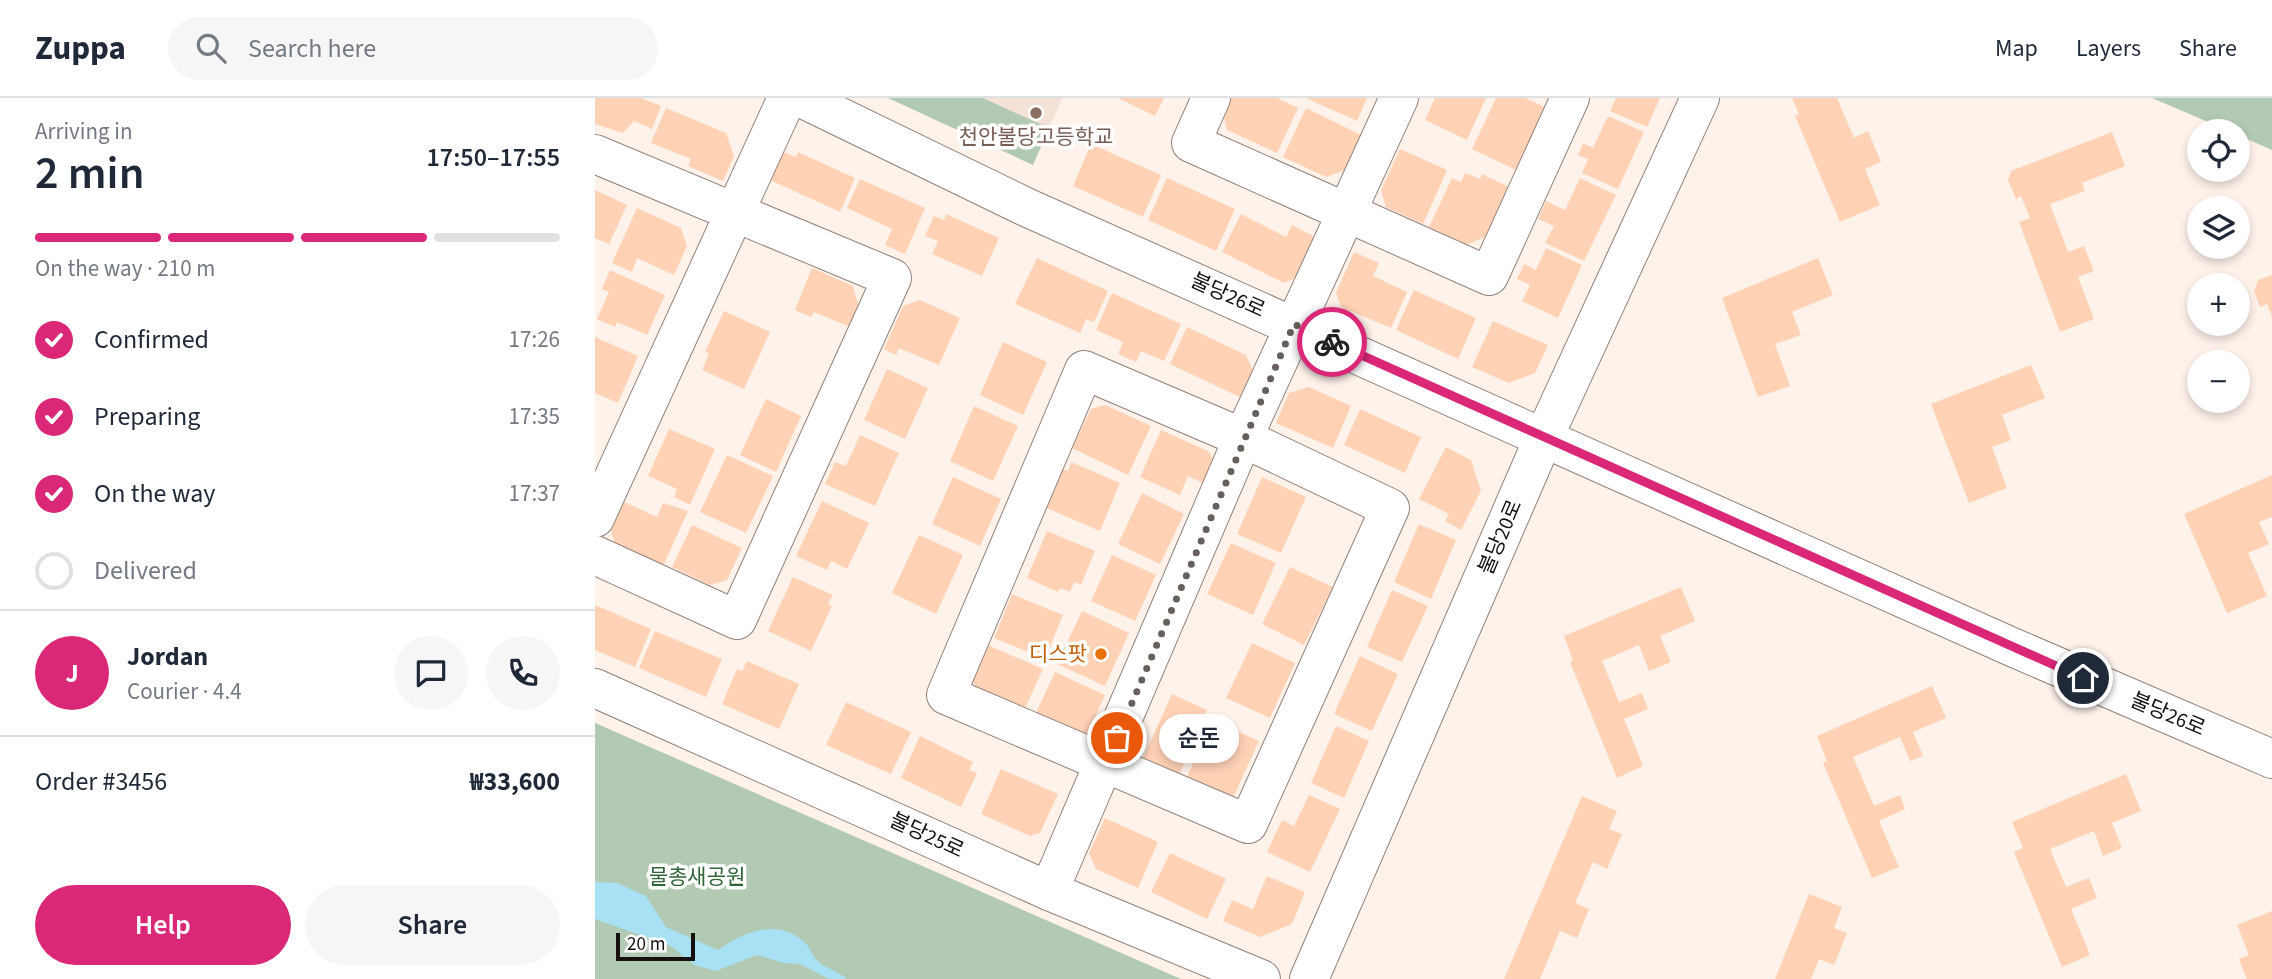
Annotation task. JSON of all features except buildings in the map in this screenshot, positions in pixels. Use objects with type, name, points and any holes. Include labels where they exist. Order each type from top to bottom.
[{"type":"street","points":[[595,518],[787,98]]},
{"type":"street","name":"불당26로","points":[[801,98],[1028,208],[2272,759]]},
{"type":"street","points":[[1211,98],[1191,143],[1489,276],[1570,98]]},
{"type":"street","points":[[1049,891],[1106,764],[1243,439],[1399,98]]},
{"type":"street","name":"불당20로","points":[[1309,979],[1544,437],[1700,98]]},
{"type":"street","points":[[595,154],[893,278],[737,620],[595,555]]},
{"type":"street","points":[[1084,370],[1243,439],[1390,508],[1248,824],[1106,764],[946,695],[1084,370]]},
{"type":"street","name":"불당25로","points":[[595,688],[1049,891],[1261,979]]},
{"type":"shaded area","name":"천안불당고등학교","points":[[983,98],[1062,98],[1049,128]]},
{"type":"green space","points":[[888,98],[983,98],[1049,128],[1033,165]]},
{"type":"green space","points":[[2152,98],[2272,98],[2272,150],[2250,140],[2250,119],[2201,119]]},
{"type":"green space","name":"물총새공원","points":[[595,723],[1181,979],[595,979]]},
{"type":"water","points":[[595,882],[617,883],[646,896],[666,927],[718,950],[751,933],[773,929],[785,931],[806,944],[819,962],[847,979],[829,979],[800,964],[784,963],[757,955],[716,971],[694,965],[671,946],[595,919]]},
{"type":"way so far","points":[[1117,738],[1294,324],[1332,342]]},
{"type":"place","name":"천안불당고등학교","points":[[1036,113]]},
{"type":"place","name":"디스팟","points":[[1101,654]]},
{"type":"place","name":"순돈","points":[[1117,738]]},
{"type":"route","points":[[1332,342],[2083,678]]}]
